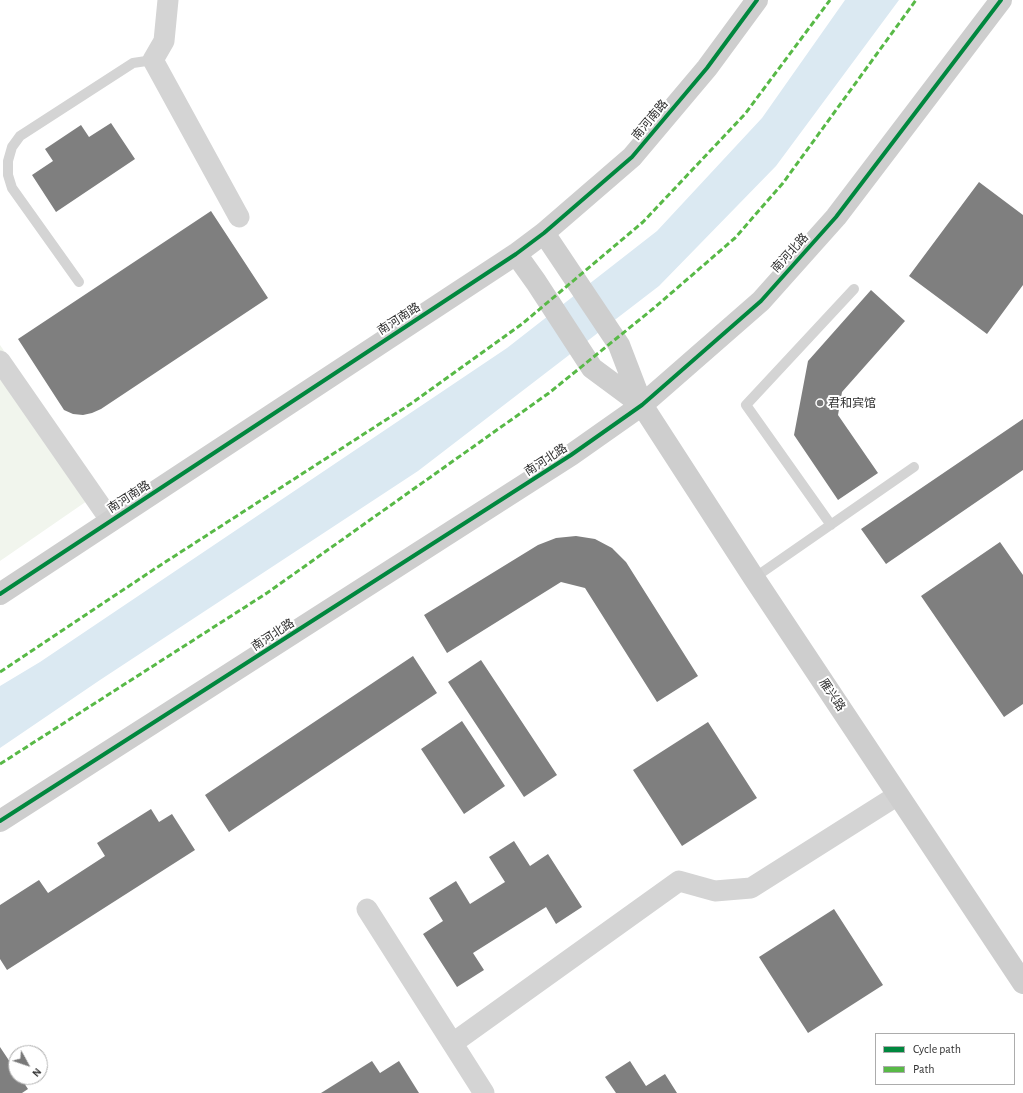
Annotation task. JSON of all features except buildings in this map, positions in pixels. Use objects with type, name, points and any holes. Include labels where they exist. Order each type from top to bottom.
[{"type":"street","points":[[168,0],[164,41],[153,60],[239,217]]},
{"type":"street","name":"南河南路","points":[[0,594],[516,254],[632,157],[707,68],[757,0]]},
{"type":"street","name":"南河北路","points":[[0,821],[572,455],[642,405],[761,301],[836,217],[1001,0]]},
{"type":"street","points":[[544,232],[619,345],[642,405]]},
{"type":"street","points":[[516,254],[592,368],[642,405]]},
{"type":"street","points":[[0,361],[111,521]]},
{"type":"street","name":"雁兴路","points":[[642,405],[754,578],[1023,983]]},
{"type":"street","points":[[452,1043],[678,881],[715,891],[751,888],[898,795]]},
{"type":"street","points":[[367,909],[484,1093]]},
{"type":"lane","points":[[78,282],[12,188],[8,175],[8,161],[12,147],[20,136],[133,63],[153,60]]},
{"type":"lane","points":[[831,524],[746,406],[854,289]]},
{"type":"lane","points":[[754,578],[914,467]]},
{"type":"shaded area","points":[[845,0],[899,0],[776,166],[659,286],[418,471],[100,680],[0,748],[0,686],[40,662],[507,348],[657,231],[762,118]]},
{"type":"shaded area","points":[[0,345],[100,492],[0,561]]},
{"type":"marked path","points":[[0,672],[156,568],[412,403],[522,324],[643,222],[745,114],[830,0]]},
{"type":"marked path","points":[[0,764],[267,593],[549,393],[654,308],[735,238],[783,183],[916,0]]},
{"type":"cycle path","points":[[0,594],[516,254],[544,233],[632,157],[707,68],[757,0]]},
{"type":"cycle path","points":[[0,821],[571,455],[642,405],[761,301],[836,217],[1001,0]]},
{"type":"place","name":"君和宾馆","points":[[820,403]]}]
